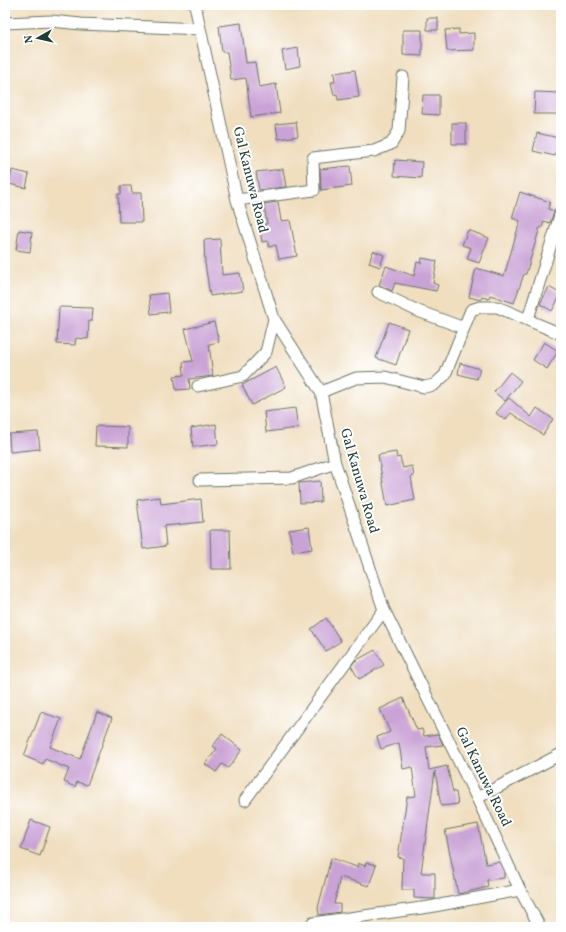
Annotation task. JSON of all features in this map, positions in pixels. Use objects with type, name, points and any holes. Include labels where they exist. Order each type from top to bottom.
[{"type":"street","name":"Gal Kanuwa Road","points":[[195,5],[237,200],[274,319],[321,392],[335,463],[384,610],[477,798],[520,890],[540,927]]},
{"type":"street","points":[[5,23],[51,21],[81,24],[200,29]]},
{"type":"street","points":[[237,200],[314,190],[313,158],[374,151],[391,144],[399,131],[403,77]]},
{"type":"street","points":[[528,320],[561,212]]},
{"type":"street","points":[[378,292],[418,312],[464,328]]},
{"type":"street","points":[[321,392],[356,378],[385,377],[424,387],[434,386],[445,376],[471,310],[480,307],[497,307],[561,334]]},
{"type":"street","points":[[198,386],[243,376],[266,352],[274,319]]},
{"type":"street","points":[[200,480],[292,478],[335,463]]},
{"type":"street","points":[[245,800],[384,610]]},
{"type":"street","points":[[477,798],[561,754]]},
{"type":"street","points":[[314,923],[429,907],[520,890]]},
{"type":"building","points":[[427,18],[438,18],[438,30],[427,30]]},
{"type":"building","points":[[241,23],[246,63],[255,62],[259,87],[276,84],[280,113],[251,117],[246,78],[231,80],[227,52],[222,52],[219,26]]},
{"type":"building","points":[[459,29],[459,34],[474,33],[474,50],[447,51],[445,30]]},
{"type":"building","points":[[403,30],[422,30],[422,56],[403,55]]},
{"type":"building","points":[[298,48],[300,66],[285,69],[282,51]]},
{"type":"building","points":[[355,70],[359,97],[338,100],[337,94],[334,95],[331,82],[335,82],[334,73]]},
{"type":"building","points":[[535,92],[561,93],[561,114],[534,114]]},
{"type":"building","points":[[423,95],[439,95],[439,115],[422,114]]},
{"type":"building","points":[[296,122],[298,136],[278,139],[276,124]]},
{"type":"building","points":[[452,123],[466,123],[466,144],[452,144]]},
{"type":"building","points":[[537,133],[559,138],[555,156],[533,151]]},
{"type":"building","points":[[395,160],[422,162],[421,178],[394,176]]},
{"type":"building","points":[[350,166],[352,186],[321,190],[320,169]]},
{"type":"building","points":[[283,169],[286,187],[259,190],[256,172]]},
{"type":"building","points":[[12,170],[29,174],[26,188],[9,184]]},
{"type":"building","points":[[121,186],[131,186],[132,193],[141,193],[142,222],[119,222],[118,194],[121,194]]},
{"type":"building","points":[[520,192],[550,202],[548,209],[554,211],[550,223],[544,221],[542,228],[540,227],[526,274],[524,274],[514,303],[490,295],[489,299],[482,297],[481,300],[469,297],[476,268],[504,276],[520,221],[512,218]]},
{"type":"building","points":[[278,202],[281,221],[290,220],[297,256],[279,259],[276,245],[269,247],[268,241],[262,242],[260,230],[265,229],[264,224],[267,224],[264,204]]},
{"type":"building","points":[[19,230],[32,232],[30,252],[16,250]]},
{"type":"building","points":[[468,230],[489,238],[479,263],[467,259],[471,248],[462,245]]},
{"type":"building","points":[[220,239],[222,275],[240,273],[243,291],[210,296],[205,263],[204,240]]},
{"type":"building","points":[[373,251],[384,255],[380,267],[369,263]]},
{"type":"building","points":[[422,258],[437,261],[433,283],[438,285],[436,291],[395,283],[392,291],[379,285],[386,266],[414,276],[417,262],[421,263]]},
{"type":"building","points":[[549,287],[561,294],[552,311],[540,304]]},
{"type":"building","points":[[167,293],[169,312],[151,314],[149,295]]},
{"type":"building","points":[[59,307],[93,308],[92,321],[89,321],[88,339],[76,338],[75,345],[57,344]]},
{"type":"building","points":[[214,322],[219,342],[209,344],[213,376],[189,379],[190,389],[176,390],[174,376],[184,375],[183,362],[193,361],[185,329]]},
{"type":"building","points":[[389,322],[408,329],[396,365],[376,358]]},
{"type":"building","points":[[544,342],[558,351],[547,369],[533,360]]},
{"type":"building","points":[[460,363],[480,369],[477,379],[458,374]]},
{"type":"building","points":[[276,367],[286,387],[252,405],[242,385]]},
{"type":"building","points":[[510,372],[521,381],[505,401],[494,392]]},
{"type":"building","points":[[509,398],[531,417],[537,408],[553,419],[543,435],[511,413],[505,420],[496,413]]},
{"type":"building","points":[[295,408],[298,428],[266,432],[264,412]]},
{"type":"building","points":[[216,424],[218,444],[193,447],[191,428]]},
{"type":"building","points":[[96,426],[128,427],[128,447],[95,446]]},
{"type":"building","points":[[38,432],[40,449],[10,452],[9,434]]},
{"type":"building","points":[[396,452],[397,458],[400,457],[403,468],[412,466],[414,476],[411,477],[415,500],[387,506],[378,455]]},
{"type":"building","points":[[320,481],[321,502],[300,503],[299,483]]},
{"type":"building","points":[[160,497],[161,504],[201,499],[203,522],[164,526],[166,546],[143,549],[137,500]]},
{"type":"building","points":[[309,527],[312,549],[293,552],[289,530]]},
{"type":"building","points":[[210,530],[230,530],[231,569],[211,569]]},
{"type":"building","points":[[326,618],[341,641],[326,651],[311,629]]},
{"type":"building","points":[[375,650],[384,665],[359,679],[351,666],[355,661]]},
{"type":"building","points":[[403,698],[417,730],[422,729],[424,736],[438,734],[443,745],[426,747],[429,770],[447,766],[453,792],[456,792],[458,804],[441,806],[435,771],[421,873],[435,873],[435,899],[414,898],[414,890],[402,890],[403,858],[398,857],[407,797],[416,796],[412,767],[403,769],[399,743],[381,749],[377,737],[390,732],[380,709]]},
{"type":"building","points":[[41,712],[61,719],[50,747],[80,759],[97,712],[112,718],[87,785],[77,782],[75,787],[64,782],[69,769],[45,759],[43,764],[24,756]]},
{"type":"building","points":[[222,734],[242,750],[228,768],[222,764],[216,772],[205,764],[217,749],[213,746]]},
{"type":"building","points":[[31,820],[50,827],[40,856],[21,849]]},
{"type":"building","points":[[478,824],[486,864],[499,862],[504,871],[504,878],[487,880],[488,887],[458,894],[445,830]]},
{"type":"building","points":[[331,858],[357,867],[358,863],[365,866],[366,862],[376,865],[369,886],[340,877],[334,904],[340,904],[340,912],[319,915],[318,908]]}]
